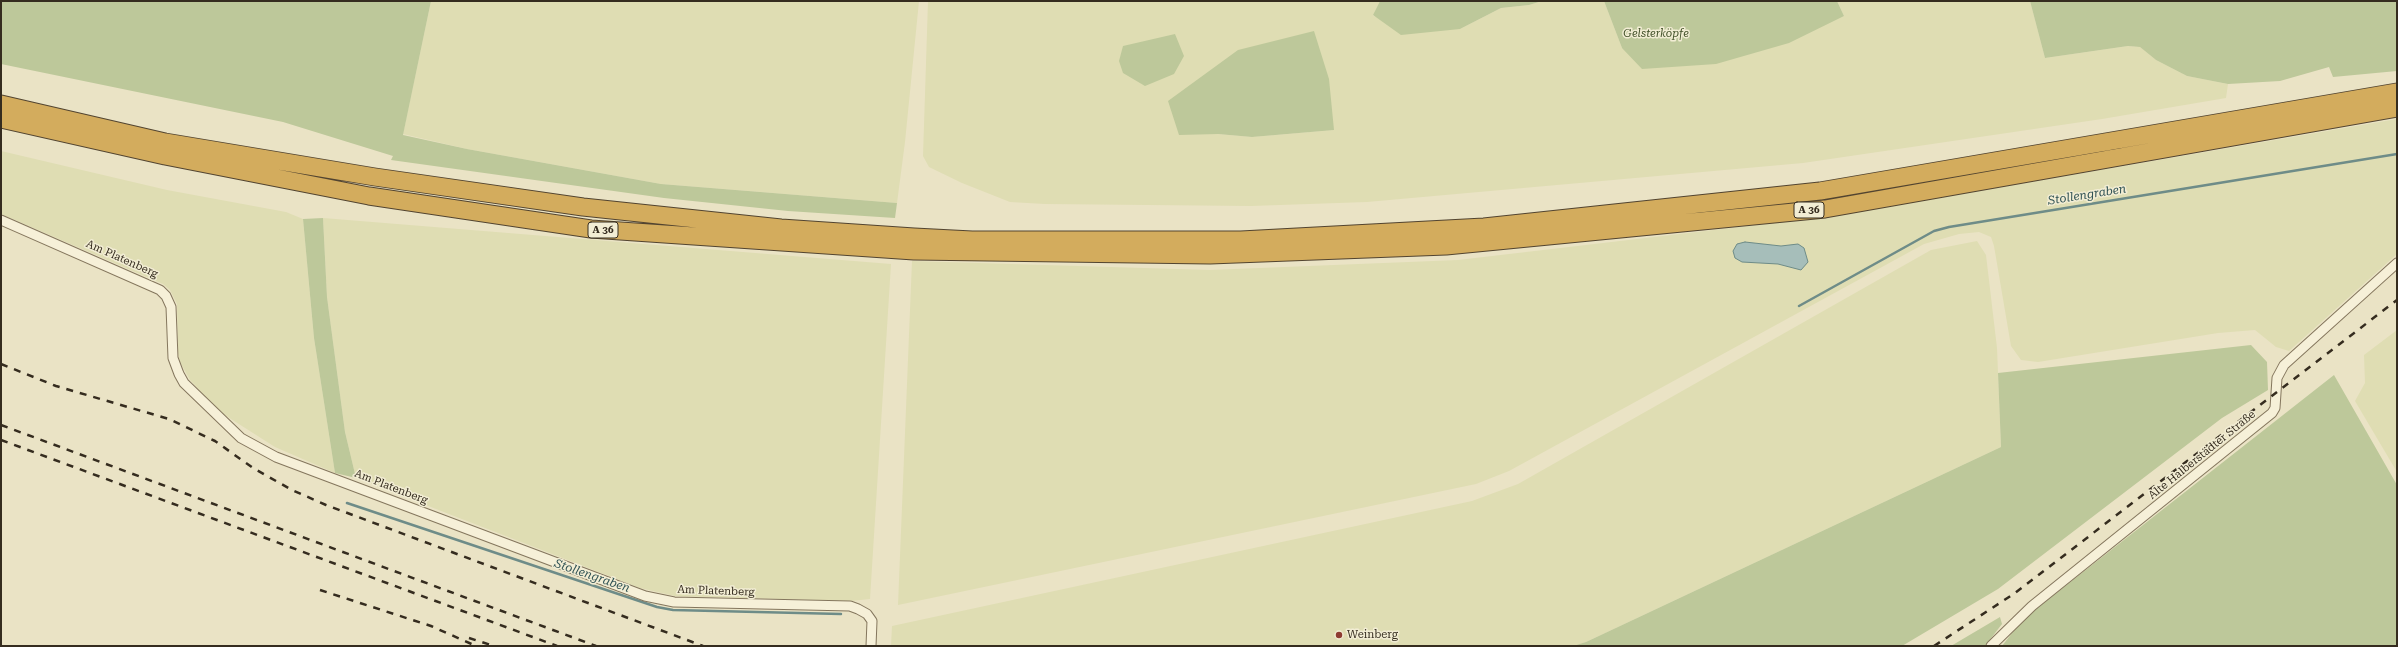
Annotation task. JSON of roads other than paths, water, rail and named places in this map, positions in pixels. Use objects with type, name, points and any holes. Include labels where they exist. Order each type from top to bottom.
[{"type":"highway","name":"A 36","points":[[1,104],[165,142],[375,177],[590,208],[781,228],[936,238],[1241,240],[1484,227],[1820,191],[2397,92]]},
{"type":"highway","name":"A 36","points":[[1,119],[165,156],[370,196],[591,229],[914,251],[1210,255],[1446,246],[1825,209],[2397,108]]},
{"type":"street","name":"Am Platenberg","points":[[1,220],[160,290],[166,296],[171,306],[173,358],[178,374],[184,383],[241,438],[276,458],[645,596],[674,602],[850,606],[867,614],[872,621],[871,646]]},
{"type":"street","name":"Alte Halberstädter Straße","points":[[1991,646],[2032,606],[2272,413],[2276,400],[2277,378],[2284,366],[2397,263]]},
{"type":"water","points":[[1745,242],[1781,246],[1798,244],[1804,248],[1808,262],[1801,270],[1778,264],[1742,262],[1735,258],[1733,251],[1737,244]]},
{"type":"waterway","name":"Stollengraben","points":[[1799,306],[1934,231],[1949,227],[2397,154]]},
{"type":"waterway","name":"Stollengraben","points":[[347,503],[657,607],[673,610],[841,614]]},
{"type":"railway","points":[[1934,646],[2015,593],[2397,300]]},
{"type":"railway","points":[[1,364],[56,386],[169,419],[215,441],[253,468],[292,490],[326,505],[703,646]]},
{"type":"railway","points":[[1,425],[596,646]]},
{"type":"railway","points":[[1,440],[557,646]]},
{"type":"railway","points":[[320,590],[431,626],[476,646]]},
{"type":"railway","points":[[469,638],[494,646]]},
{"type":"place","name":"Weinberg","points":[[1339,635]]},
{"type":"park label","name":"Gelsterköpfe","points":[[1656,34]]}]
